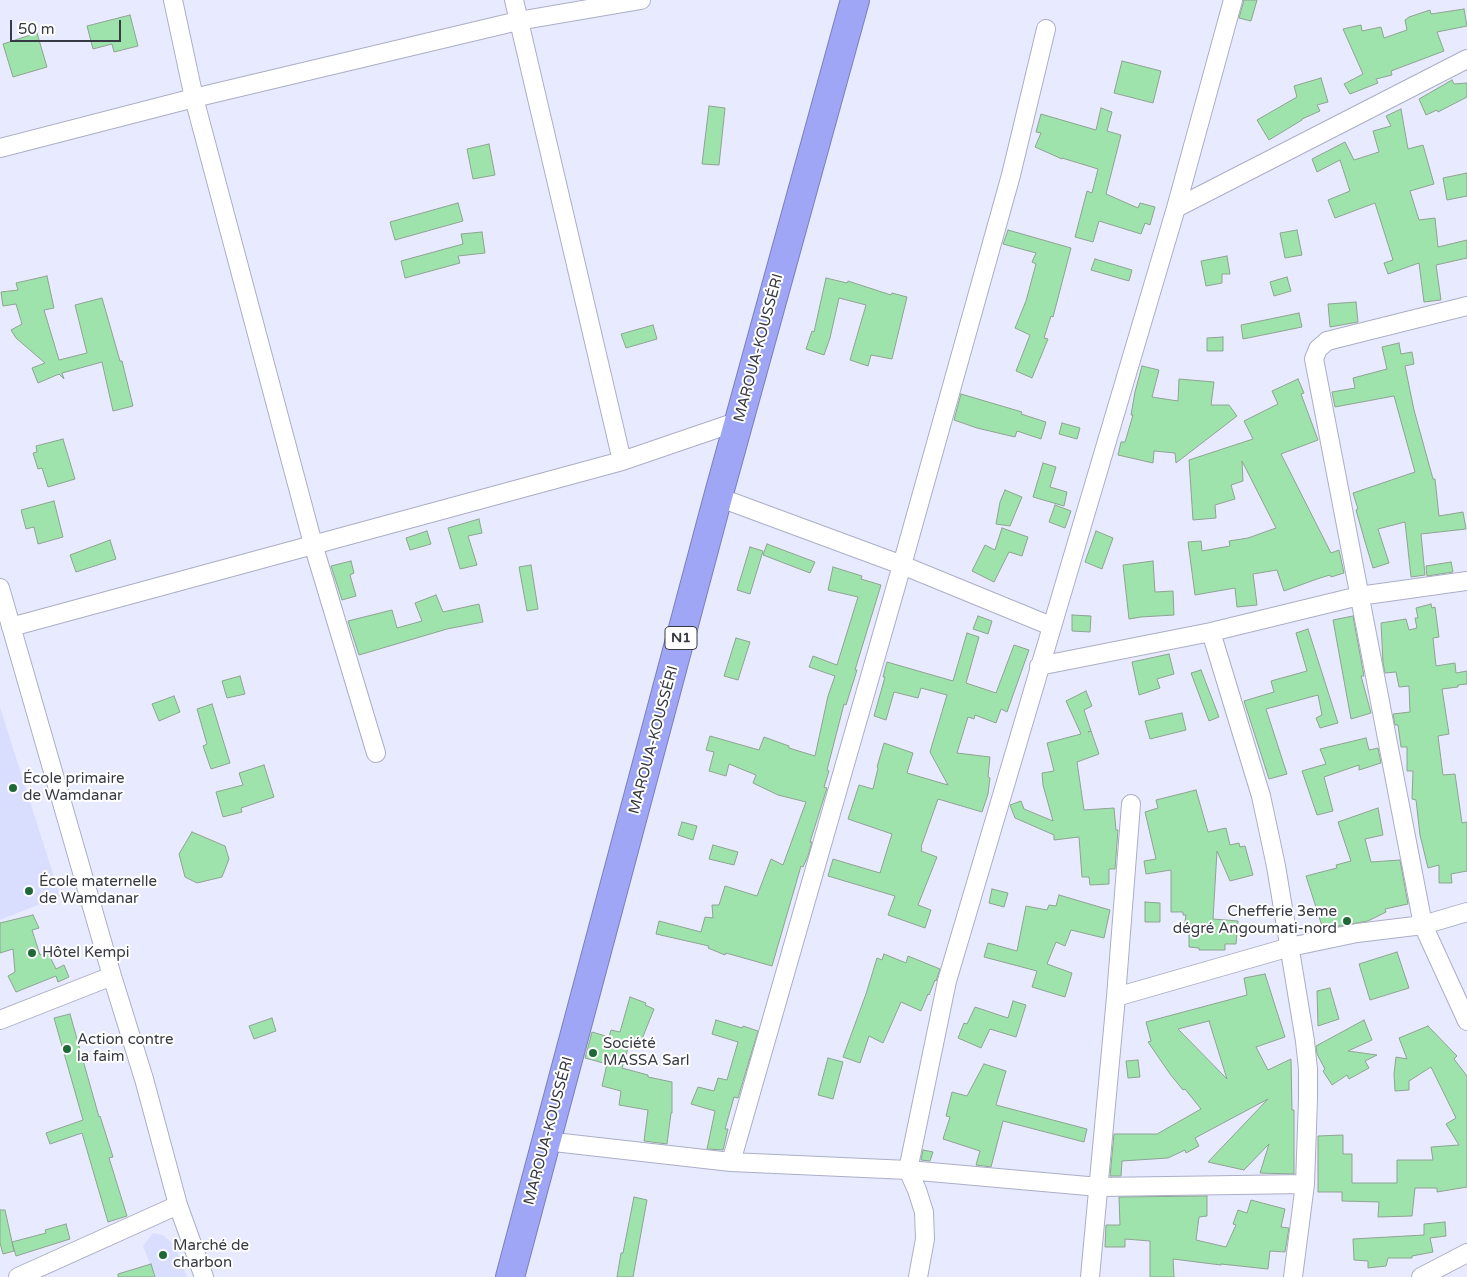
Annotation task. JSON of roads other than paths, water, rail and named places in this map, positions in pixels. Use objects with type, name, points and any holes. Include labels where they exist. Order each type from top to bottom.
[{"type":"highway","name":"MAROUA-KOUSSÉRI","points":[[510,1277],[718,497],[855,0]]},
{"type":"street","points":[[174,0],[194,98],[313,544],[376,752]]},
{"type":"street","points":[[514,0],[622,461]]},
{"type":"street","points":[[0,148],[194,98],[518,21],[641,0]]},
{"type":"street","points":[[918,1277],[924,1239],[924,1212],[908,1170],[947,981],[1176,208],[1233,0]]},
{"type":"street","points":[[731,1162],[902,565],[1011,175],[1046,29]]},
{"type":"street","points":[[1176,208],[1467,60]]},
{"type":"street","points":[[1467,306],[1328,341],[1318,349],[1314,359],[1423,925],[1467,1021]]},
{"type":"street","points":[[6,620],[313,544],[622,461],[739,421]]},
{"type":"street","points":[[718,497],[902,565],[1051,626]]},
{"type":"street","points":[[1039,666],[1211,632],[1359,596],[1467,581]]},
{"type":"street","points":[[0,588],[6,620],[144,1079],[178,1205],[204,1277]]},
{"type":"street","points":[[1211,632],[1261,796],[1276,866],[1290,947],[1308,1069],[1304,1184],[1294,1277]]},
{"type":"street","points":[[1090,1277],[1116,997],[1131,804]]},
{"type":"street","points":[[1116,997],[1290,947],[1357,933],[1423,925],[1467,912]]},
{"type":"street","points":[[0,1020],[112,976]]},
{"type":"street","points":[[545,1142],[731,1162],[908,1170],[1099,1187],[1304,1184]]},
{"type":"street","points":[[28,1275],[178,1205]]},
{"type":"street","points":[[1421,1277],[1467,1253]]},
{"type":"place","name":"École primaire de Wamdanar","points":[[13,788]]},
{"type":"place","name":"École maternelle de Wamdanar","points":[[29,891]]},
{"type":"place","name":"Chefferie 3eme dégré Angoumati-nord","points":[[1347,921]]},
{"type":"place","name":"Hôtel Kempi","points":[[32,953]]},
{"type":"place","name":"Action contre la faim","points":[[67,1049]]},
{"type":"place","name":"Société MASSA Sarl","points":[[593,1053]]},
{"type":"place","name":"Marché de charbon","points":[[163,1255]]}]
